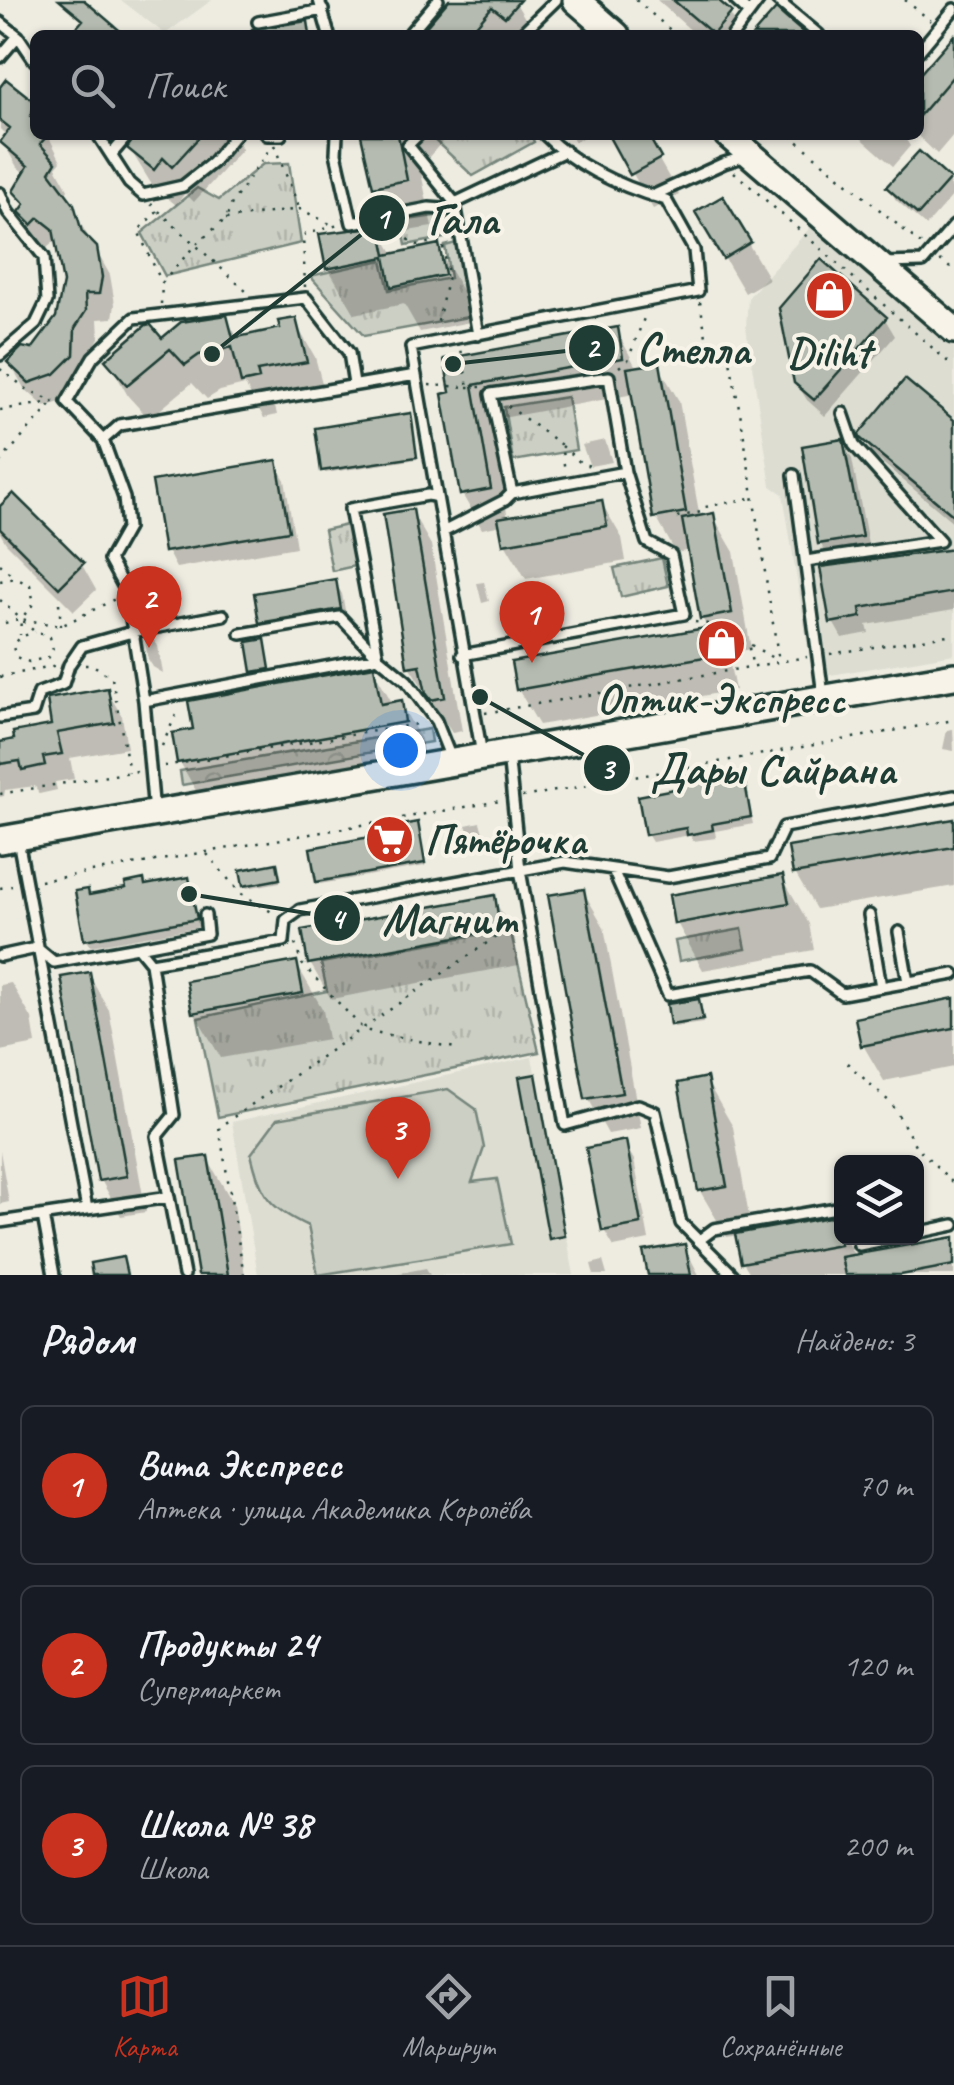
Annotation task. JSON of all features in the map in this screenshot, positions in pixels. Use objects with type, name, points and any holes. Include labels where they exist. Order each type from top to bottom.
[{"type":"street","points":[[576,0],[610,30]]},
{"type":"street","points":[[734,140],[954,330]]},
{"type":"street","points":[[9,839],[954,676]]},
{"type":"lane","points":[[412,30],[438,0]]},
{"type":"lane","points":[[525,30],[556,0]]},
{"type":"lane","points":[[734,0],[749,13]]},
{"type":"lane","points":[[737,30],[759,0]]},
{"type":"lane","points":[[777,0],[812,30]]},
{"type":"lane","points":[[258,22],[321,5],[328,30]]},
{"type":"lane","points":[[924,45],[954,8]]},
{"type":"lane","points":[[0,22],[18,36],[30,54]]},
{"type":"lane","points":[[0,57],[18,36]]},
{"type":"lane","points":[[101,140],[129,183],[143,196],[183,186],[212,163],[232,140]]},
{"type":"lane","points":[[111,155],[124,140]]},
{"type":"lane","points":[[337,140],[336,153],[352,223],[455,206],[565,151]]},
{"type":"lane","points":[[413,140],[408,145],[455,206],[478,335]]},
{"type":"lane","points":[[551,140],[624,188],[666,200],[694,250],[698,291],[411,347],[462,655],[495,756],[515,798],[520,870],[565,1124],[638,1104],[655,1112],[681,1223],[732,1275]]},
{"type":"lane","points":[[652,196],[724,162],[751,155]]},
{"type":"lane","points":[[0,193],[8,212],[44,257],[47,301],[36,324],[0,355]]},
{"type":"lane","points":[[877,263],[922,262],[954,226]]},
{"type":"lane","points":[[109,560],[126,528],[127,512],[103,440],[67,402],[93,357],[134,318],[306,298],[349,353],[354,384]]},
{"type":"lane","points":[[103,440],[120,425],[416,375]]},
{"type":"lane","points":[[462,655],[684,614],[671,555],[647,542],[626,472],[609,377],[491,394],[512,493]]},
{"type":"lane","points":[[806,561],[940,541],[854,445],[843,413]]},
{"type":"lane","points":[[443,532],[512,493],[626,472]]},
{"type":"lane","points":[[794,475],[823,700]]},
{"type":"lane","points":[[378,657],[350,509],[428,495],[436,497]]},
{"type":"lane","points":[[101,550],[127,593],[144,700],[154,815]]},
{"type":"lane","points":[[0,718],[33,712],[39,692],[64,684],[69,666],[82,646],[222,615]]},
{"type":"lane","points":[[241,634],[340,617],[407,681],[436,721],[453,763]]},
{"type":"lane","points":[[144,700],[378,657]]},
{"type":"lane","points":[[150,963],[284,940],[286,920],[300,910],[565,862],[668,877],[769,860],[784,828],[954,796]]},
{"type":"lane","points":[[9,839],[26,884],[87,1209]]},
{"type":"lane","points":[[613,870],[668,995],[810,971],[842,994],[954,974]]},
{"type":"lane","points":[[37,948],[54,962],[208,934],[205,915]]},
{"type":"lane","points":[[870,915],[881,987]]},
{"type":"lane","points":[[899,932],[908,982]]},
{"type":"lane","points":[[138,946],[150,963],[174,1115],[157,1136],[184,1275]]},
{"type":"lane","points":[[0,956],[37,948]]},
{"type":"lane","points":[[0,1222],[169,1197]]},
{"type":"lane","points":[[698,1241],[714,1229],[834,1208]]},
{"type":"lane","points":[[43,1216],[54,1275]]},
{"type":"lane","points":[[924,1231],[954,1225]]},
{"type":"path","points":[[636,0],[670,30]]},
{"type":"path","points":[[905,0],[939,27]]},
{"type":"path","points":[[162,284],[196,244],[226,219],[273,140]]},
{"type":"path","points":[[275,140],[300,209]]},
{"type":"path","points":[[796,140],[954,272]]},
{"type":"path","points":[[724,162],[954,367]]},
{"type":"path","points":[[143,196],[260,304]]},
{"type":"path","points":[[226,219],[300,209],[334,225]]},
{"type":"path","points":[[158,210],[138,231],[162,284],[160,316]]},
{"type":"path","points":[[381,220],[417,245],[442,241],[448,274],[437,326]]},
{"type":"path","points":[[306,298],[303,236],[352,223]]},
{"type":"path","points":[[695,622],[722,626],[780,662],[727,345],[708,348],[698,291]]},
{"type":"path","points":[[616,368],[628,360],[650,302]]},
{"type":"path","points":[[463,338],[460,346],[468,387]]},
{"type":"path","points":[[0,369],[28,390],[54,402]]},
{"type":"path","points":[[418,387],[480,386],[582,464],[626,472]]},
{"type":"path","points":[[0,462],[54,402]]},
{"type":"path","points":[[0,410],[67,402]]},
{"type":"path","points":[[560,445],[567,483]]},
{"type":"path","points":[[676,518],[754,498]]},
{"type":"path","points":[[0,564],[15,578]]},
{"type":"path","points":[[0,581],[6,577],[31,584],[34,602],[22,619],[20,637],[13,647],[16,658],[28,662],[48,657]]},
{"type":"path","points":[[5,623],[22,619],[61,626],[127,593]]},
{"type":"path","points":[[0,600],[35,632],[50,637],[50,665]]},
{"type":"path","points":[[59,604],[61,626]]},
{"type":"path","points":[[20,637],[35,632]]},
{"type":"path","points":[[748,644],[753,666]]},
{"type":"path","points":[[0,677],[50,665],[93,665],[112,678],[129,772]]},
{"type":"path","points":[[158,754],[186,693]]},
{"type":"path","points":[[0,888],[954,720]]},
{"type":"path","points":[[244,1275],[219,1127],[500,934]]},
{"type":"path","points":[[364,1030],[460,1049]]},
{"type":"path","points":[[847,1063],[892,1104],[915,1145],[954,1184]]},
{"type":"shaded area","points":[[121,0],[212,0],[171,30],[160,30]]},
{"type":"shaded area","points":[[816,221],[954,343],[954,654],[813,678],[783,494],[771,486],[746,327],[748,298]]},
{"type":"shaded area","points":[[532,1057],[574,1275],[258,1275],[232,1122]]},
{"type":"green space","points":[[434,140],[533,140],[534,142],[473,176]]},
{"type":"green space","points":[[289,163],[301,243],[165,276],[142,233],[197,188],[219,200],[263,164]]},
{"type":"green space","points":[[441,215],[452,221],[455,236],[406,245],[401,221]]},
{"type":"green space","points":[[456,243],[468,317],[364,336],[310,276],[382,260],[389,290],[450,278],[445,246]]},
{"type":"green space","points":[[567,397],[576,450],[513,461],[504,407]]},
{"type":"green space","points":[[351,524],[359,565],[332,571],[324,530]]},
{"type":"green space","points":[[662,558],[668,586],[621,597],[614,568]]},
{"type":"green space","points":[[429,729],[431,742],[182,785],[180,771]]},
{"type":"green space","points":[[510,929],[539,1052],[218,1117],[198,1018],[327,991],[321,963]]},
{"type":"green space","points":[[742,929],[746,949],[679,961],[675,941]]},
{"type":"green space","points":[[448,1089],[476,1109],[484,1148],[472,1182],[497,1179],[511,1244],[318,1275],[308,1226],[269,1199],[251,1154],[277,1119]]},
{"type":"building","points":[[59,0],[84,0],[119,30],[74,30],[83,20]]},
{"type":"building","points":[[449,0],[520,0],[505,17],[492,7],[472,30],[423,30]]},
{"type":"building","points":[[673,0],[718,0],[732,12],[716,30],[708,30]]},
{"type":"building","points":[[776,9],[800,30],[757,30]]},
{"type":"building","points":[[308,21],[309,30],[252,30]]},
{"type":"building","points":[[954,35],[954,75],[924,110],[924,69]]},
{"type":"building","points":[[6,79],[30,98],[30,140],[44,140],[40,144],[56,162],[50,172],[74,204],[82,232],[97,247],[102,277],[99,294],[85,294],[86,311],[75,328],[74,355],[55,374],[29,383],[7,362],[22,347],[32,349],[56,317],[63,283],[53,229],[39,218],[32,225],[19,212],[25,204],[13,191],[28,166],[0,142],[10,128],[0,120],[0,87]]},
{"type":"building","points":[[133,140],[196,140],[172,167],[163,158],[154,170],[127,148]]},
{"type":"building","points":[[362,140],[399,140],[407,180],[373,187]]},
{"type":"building","points":[[611,140],[651,140],[661,158],[630,175]]},
{"type":"building","points":[[919,151],[950,179],[918,215],[886,187]]},
{"type":"building","points":[[723,196],[751,242],[723,259],[695,212]]},
{"type":"building","points":[[380,226],[386,255],[439,244],[445,275],[391,287],[385,257],[326,269],[319,234]]},
{"type":"building","points":[[821,259],[887,317],[814,400],[794,383],[779,308]]},
{"type":"building","points":[[227,315],[233,338],[280,328],[278,321],[296,318],[307,362],[257,371],[259,379],[241,383],[232,347],[199,355],[185,365],[170,349],[127,385],[105,360],[146,325],[150,324],[162,338],[181,322]]},
{"type":"building","points":[[618,327],[623,358],[473,385],[491,489],[460,495],[442,394],[450,392],[444,359]]},
{"type":"building","points":[[660,363],[686,512],[653,518],[627,368]]},
{"type":"building","points":[[905,379],[954,420],[954,516],[860,438],[859,434]]},
{"type":"building","points":[[411,413],[417,457],[321,471],[315,428]]},
{"type":"building","points":[[843,439],[862,537],[818,544],[802,446]]},
{"type":"building","points":[[277,460],[289,531],[164,552],[152,481]]},
{"type":"building","points":[[13,493],[84,563],[59,588],[0,529],[0,506]]},
{"type":"building","points":[[602,500],[607,526],[503,544],[498,518]]},
{"type":"building","points":[[413,509],[445,697],[431,700],[420,665],[407,667],[383,514]]},
{"type":"building","points":[[714,513],[732,613],[700,619],[682,519]]},
{"type":"building","points":[[954,549],[954,592],[860,608],[861,617],[830,623],[820,567]]},
{"type":"building","points":[[336,579],[341,609],[259,623],[254,593]]},
{"type":"building","points":[[711,627],[716,655],[516,690],[511,662]]},
{"type":"building","points":[[265,639],[270,669],[252,672],[247,642]]},
{"type":"building","points":[[374,666],[381,704],[402,700],[405,722],[177,763],[172,733],[193,729],[188,701]]},
{"type":"building","points":[[108,688],[114,723],[57,733],[62,754],[43,757],[45,765],[22,770],[20,761],[0,764],[0,742],[14,739],[13,732],[51,725],[47,699]]},
{"type":"building","points":[[704,773],[706,784],[744,777],[751,817],[712,824],[713,830],[687,835],[686,828],[645,835],[638,796],[679,788],[677,777]]},
{"type":"building","points":[[954,819],[954,847],[793,874],[788,847]]},
{"type":"building","points":[[418,822],[425,863],[316,882],[310,848],[397,832],[396,826]]},
{"type":"building","points":[[277,863],[280,879],[243,886],[240,870]]},
{"type":"building","points":[[783,875],[789,903],[674,924],[669,895]]},
{"type":"building","points":[[189,877],[197,919],[84,940],[75,891],[88,889],[89,895],[126,888],[125,883],[144,879],[145,885]]},
{"type":"building","points":[[584,889],[622,1093],[585,1099],[548,895]]},
{"type":"building","points":[[495,895],[500,929],[308,964],[302,930]]},
{"type":"building","points":[[297,961],[303,993],[192,1013],[186,981]]},
{"type":"building","points":[[90,972],[127,1176],[98,1181],[61,977]]},
{"type":"building","points":[[954,998],[954,1028],[861,1046],[855,1018]]},
{"type":"building","points":[[699,999],[703,1020],[670,1025],[667,1004]]},
{"type":"building","points":[[536,1074],[565,1236],[549,1239],[519,1077]]},
{"type":"building","points":[[707,1077],[727,1186],[698,1191],[678,1083]]},
{"type":"building","points":[[626,1140],[641,1224],[602,1231],[586,1148]]},
{"type":"building","points":[[208,1156],[228,1275],[198,1275],[179,1160]]},
{"type":"building","points":[[834,1216],[834,1245],[840,1245],[741,1263],[735,1234]]},
{"type":"building","points":[[954,1237],[954,1265],[901,1275],[845,1275],[841,1257]]},
{"type":"building","points":[[685,1244],[691,1275],[648,1275],[643,1251]]},
{"type":"building","points":[[123,1257],[127,1275],[92,1275],[90,1263]]},
{"type":"place","name":"Diliht","points":[[829,296]]},
{"type":"place","name":"Гала","points":[[212,354]]},
{"type":"place","name":"Стелла","points":[[453,364]]},
{"type":"place","name":"Оптик-Экспресс","points":[[721,643]]},
{"type":"place","name":"Продукты 24","points":[[149,648]]},
{"type":"place","name":"Вита Экспресс","points":[[532,663]]},
{"type":"place","name":"Дары Сайрана","points":[[480,697]]},
{"type":"place","name":"Пятёрочка","points":[[390,840]]},
{"type":"place","name":"Магнит","points":[[189,894]]},
{"type":"place","name":"Школа № 38","points":[[398,1179]]}]
